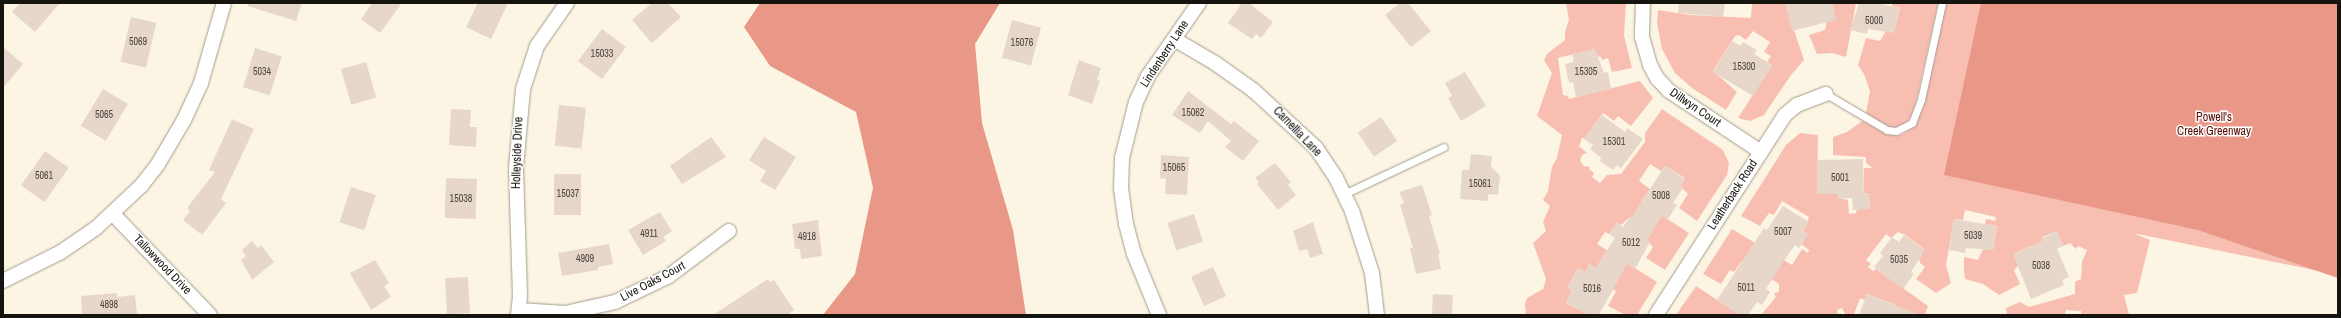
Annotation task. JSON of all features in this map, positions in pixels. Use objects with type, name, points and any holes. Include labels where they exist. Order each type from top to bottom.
[{"type":"street","points":[[3,281],[61,252],[113,214],[158,164],[184,120],[201,83],[224,3]]},
{"type":"street","name":"Holleyside Drive","points":[[519,312],[516,168],[523,89],[537,46],[567,3]]},
{"type":"street","name":"Lindenberry Lane","points":[[1159,315],[1134,254],[1126,224],[1122,188],[1122,158],[1136,102],[1148,76],[1198,3]]},
{"type":"street","name":"Dillwyn Court","points":[[1643,3],[1642,37],[1650,65],[1657,78],[1668,91],[1761,152]]},
{"type":"street","name":"Camellia Lane","points":[[1174,39],[1253,90],[1289,121],[1316,148],[1344,194],[1365,245],[1372,273],[1377,315]]},
{"type":"street","name":"Leatherback Road","points":[[1656,315],[1785,115],[1797,105],[1826,94]]},
{"type":"street","name":"Tallowwood Drive","points":[[113,214],[210,315]]},
{"type":"street","name":"Live Oaks Court","points":[[519,312],[565,313],[615,302],[669,276],[729,231]]},
{"type":"lane","points":[[1826,94],[1887,130],[1896,131],[1912,123],[1921,100],[1942,3]]},
{"type":"lane","points":[[1344,194],[1444,147]]},
{"type":"green space","points":[[760,3],[1000,3],[975,44],[982,123],[1013,230],[1026,315],[823,315],[855,274],[873,188],[856,112],[770,66],[744,27]]},
{"type":"green space","points":[[1566,3],[1626,3],[1624,36],[1632,68],[1612,72],[1608,58],[1602,60],[1601,57],[1596,56],[1595,49],[1558,58],[1563,95],[1568,96],[1569,99],[1640,81],[1653,98],[1631,126],[1618,116],[1614,121],[1603,113],[1585,138],[1582,138],[1579,146],[1587,153],[1582,155],[1580,161],[1584,166],[1590,167],[1589,169],[1594,173],[1592,177],[1600,183],[1607,175],[1621,174],[1645,142],[1645,133],[1662,109],[1723,150],[1729,163],[1727,175],[1697,221],[1679,208],[1688,194],[1680,186],[1685,178],[1665,166],[1661,171],[1650,164],[1639,181],[1650,189],[1641,202],[1689,233],[1665,270],[1646,258],[1653,247],[1647,240],[1652,232],[1630,217],[1621,225],[1617,223],[1609,234],[1605,232],[1597,244],[1657,282],[1637,315],[1626,315],[1608,306],[1616,291],[1612,289],[1616,277],[1589,264],[1586,272],[1578,268],[1568,287],[1572,290],[1566,303],[1590,315],[1526,314],[1525,304],[1527,298],[1543,289],[1546,279],[1533,243],[1546,231],[1543,222],[1550,206],[1543,200],[1548,191],[1552,167],[1557,158],[1562,135],[1537,116],[1552,73],[1544,60],[1547,54],[1565,40],[1565,32],[1569,20]]},
{"type":"green space","points":[[1752,3],[1785,3],[1804,60],[1791,75],[1764,115],[1750,121],[1738,118],[1772,65],[1767,62],[1771,56],[1764,52],[1770,42],[1753,31],[1746,40],[1739,35],[1735,36],[1713,71],[1737,92],[1726,110],[1692,88],[1675,73],[1662,49],[1657,23],[1658,10],[1690,15],[1751,18]]},
{"type":"green space","points":[[1832,3],[1856,3],[1846,57],[1832,53],[1817,54],[1809,35],[1825,30],[1827,20],[1835,17]]},
{"type":"green space","points":[[1892,3],[1938,3],[1914,112],[1906,124],[1895,128],[1885,126],[1866,113],[1870,91],[1864,74],[1858,65],[1866,38],[1880,41],[1886,31],[1894,32],[1900,8],[1892,6]]},
{"type":"green space","name":"Powell's Creek Greenway","points":[[1946,3],[2338,3],[2338,275],[2133,233],[2150,240],[2137,293],[2124,295],[2129,315],[2081,315],[2081,311],[2066,310],[2065,315],[2007,315],[2006,308],[2020,302],[2029,307],[2075,294],[2075,282],[2081,279],[2082,262],[2087,250],[2078,246],[2076,249],[2070,243],[2063,246],[2057,231],[2042,237],[2043,241],[2017,252],[2021,263],[2014,270],[2020,284],[1999,295],[1983,284],[1965,279],[1964,269],[1964,257],[1978,260],[1983,249],[1993,250],[1997,226],[1985,224],[1986,219],[1995,221],[1996,217],[1965,210],[1963,220],[1954,219],[1946,265],[1951,283],[1936,293],[1916,279],[1925,267],[1920,263],[1919,258],[1924,249],[1905,235],[1898,232],[1891,238],[1886,234],[1866,260],[1871,264],[1868,267],[1873,271],[1876,269],[1928,306],[1925,315],[1892,315],[1896,305],[1867,294],[1865,300],[1860,298],[1854,314],[1845,314],[1842,308],[1837,310],[1838,315],[1761,315],[1776,297],[1774,293],[1779,292],[1779,284],[1742,261],[1734,272],[1730,270],[1721,284],[1703,274],[1732,229],[1792,265],[1802,249],[1808,253],[1809,250],[1801,244],[1808,234],[1803,231],[1809,217],[1782,201],[1774,215],[1769,213],[1760,226],[1741,216],[1786,145],[1800,133],[1818,135],[1817,194],[1838,194],[1838,198],[1848,200],[1849,214],[1856,213],[1857,209],[1870,209],[1869,194],[1864,193],[1864,168],[1872,168],[1866,163],[1866,157],[1833,155],[1833,137],[1847,132],[1862,121],[1891,135],[1901,135],[1913,128],[1922,109]]},
{"type":"green space","name":"Powell's Creek Greenway","points":[[1981,3],[2338,3],[2338,278],[2198,230],[1944,175]]},
{"type":"green space","points":[[1696,286],[1740,315],[1676,315]]},
{"type":"building","points":[[20,3],[60,3],[35,32],[12,12]]},
{"type":"building","points":[[248,3],[302,3],[296,21],[248,6]]},
{"type":"building","points":[[372,3],[402,3],[380,33],[361,19]]},
{"type":"building","points":[[478,3],[508,3],[491,39],[466,27]]},
{"type":"building","points":[[652,3],[668,3],[681,17],[652,43],[632,20]]},
{"type":"building","points":[[1242,3],[1249,3],[1273,22],[1261,38],[1256,34],[1252,39],[1228,23]]},
{"type":"building","points":[[1400,3],[1408,3],[1431,31],[1411,47],[1385,15]]},
{"type":"building","points":[[1679,3],[1725,3],[1723,17],[1678,13]]},
{"type":"building","points":[[1785,3],[1832,3],[1836,20],[1792,31]]},
{"type":"building","points":[[1859,3],[1877,3],[1900,8],[1894,33],[1868,29],[1867,34],[1850,30]]},
{"type":"building","points":[[131,17],[156,23],[146,68],[121,62]]},
{"type":"building","points":[[1012,20],[1041,28],[1031,65],[1002,58]]},
{"type":"building","points":[[602,29],[626,47],[602,79],[578,61]]},
{"type":"building","points":[[1732,41],[1740,46],[1743,42],[1757,50],[1754,54],[1772,65],[1753,96],[1713,72]]},
{"type":"building","points":[[3,47],[23,64],[3,88]]},
{"type":"building","points":[[255,48],[282,56],[270,95],[243,87]]},
{"type":"building","points":[[1595,49],[1604,73],[1608,72],[1611,89],[1576,97],[1573,82],[1569,83],[1565,64],[1574,62],[1572,54]]},
{"type":"building","points":[[1079,60],[1101,68],[1097,80],[1100,81],[1092,104],[1068,95]]},
{"type":"building","points":[[366,62],[376,98],[351,105],[341,69]]},
{"type":"building","points":[[1465,72],[1486,106],[1461,121],[1448,98],[1452,96],[1445,83]]},
{"type":"building","points":[[103,89],[128,104],[106,141],[81,126]]},
{"type":"building","points":[[1188,91],[1231,124],[1234,121],[1259,141],[1243,161],[1225,147],[1231,141],[1208,121],[1200,133],[1172,115]]},
{"type":"building","points":[[559,105],[586,108],[582,149],[555,146]]},
{"type":"building","points":[[451,109],[471,110],[470,127],[477,127],[476,147],[449,145]]},
{"type":"building","points":[[1602,115],[1625,132],[1627,128],[1643,139],[1621,168],[1617,165],[1613,170],[1600,161],[1601,158],[1590,149],[1593,145],[1584,139]]},
{"type":"building","points":[[1381,117],[1397,141],[1374,157],[1358,133]]},
{"type":"building","points":[[232,119],[254,129],[221,199],[226,203],[202,235],[183,220],[190,211],[187,208],[215,172],[209,170]]},
{"type":"building","points":[[711,137],[726,157],[682,184],[670,166]]},
{"type":"building","points":[[764,137],[796,157],[775,190],[760,181],[766,171],[749,160]]},
{"type":"building","points":[[45,151],[69,168],[45,202],[21,185]]},
{"type":"building","points":[[1471,154],[1492,156],[1491,166],[1500,176],[1498,195],[1488,194],[1488,201],[1460,199],[1462,170],[1469,170]]},
{"type":"building","points":[[1161,155],[1189,157],[1187,195],[1165,194],[1166,179],[1160,178]]},
{"type":"building","points":[[1863,159],[1864,194],[1869,193],[1870,209],[1853,210],[1852,198],[1838,199],[1838,194],[1817,194],[1817,160]]},
{"type":"building","points":[[1275,163],[1291,182],[1288,185],[1296,195],[1278,210],[1257,184],[1259,182],[1255,178]]},
{"type":"building","points":[[1665,166],[1685,179],[1680,186],[1683,188],[1673,203],[1677,205],[1668,219],[1662,216],[1647,240],[1650,242],[1635,269],[1627,264],[1599,315],[1590,315],[1566,303],[1572,290],[1568,287],[1578,268],[1586,272],[1589,264],[1596,267],[1615,238],[1609,234],[1617,222],[1623,227],[1630,217],[1631,218]]},
{"type":"building","points":[[554,174],[581,174],[581,215],[554,215]]},
{"type":"building","points":[[446,178],[477,179],[476,219],[445,218]]},
{"type":"building","points":[[1422,185],[1432,215],[1429,216],[1440,254],[1438,254],[1441,269],[1416,274],[1410,248],[1413,248],[1400,205],[1404,203],[1399,192]]},
{"type":"building","points":[[351,187],[376,195],[364,230],[340,222]]},
{"type":"building","points":[[1783,206],[1809,222],[1803,231],[1808,234],[1799,248],[1795,245],[1783,262],[1766,289],[1770,292],[1762,305],[1757,302],[1748,315],[1740,315],[1717,300],[1764,228],[1767,230]]},
{"type":"building","points":[[660,212],[672,231],[663,237],[666,241],[643,255],[628,230]]},
{"type":"building","points":[[1194,214],[1203,242],[1176,250],[1167,223]]},
{"type":"building","points":[[1954,219],[1997,226],[1993,250],[1966,248],[1965,253],[1949,250]]},
{"type":"building","points":[[818,220],[822,256],[801,259],[800,249],[795,249],[792,224]]},
{"type":"building","points":[[1313,222],[1323,254],[1310,258],[1307,249],[1299,251],[1293,231]]},
{"type":"building","points":[[2057,231],[2063,246],[2057,249],[2069,277],[2062,280],[2064,285],[2031,299],[2013,254],[2043,241],[2042,238]]},
{"type":"building","points":[[1904,235],[1925,250],[1911,272],[1914,274],[1903,289],[1874,267],[1883,256],[1880,253],[1892,237],[1899,242]]},
{"type":"building","points":[[252,241],[258,248],[261,245],[274,262],[252,280],[241,260],[246,256],[242,250]]},
{"type":"building","points":[[609,244],[613,264],[598,267],[598,270],[562,276],[558,253]]},
{"type":"building","points":[[375,260],[389,283],[384,286],[391,297],[371,310],[350,273]]},
{"type":"building","points":[[1213,267],[1226,296],[1204,306],[1191,277]]},
{"type":"building","points":[[468,277],[470,313],[447,314],[445,278]]},
{"type":"building","points":[[768,279],[770,282],[774,280],[794,310],[787,315],[713,315]]},
{"type":"building","points":[[117,293],[117,297],[135,295],[137,314],[82,315],[81,296]]},
{"type":"building","points":[[1433,294],[1453,295],[1452,315],[1432,315]]},
{"type":"building","points":[[1867,294],[1917,314],[1917,315],[1859,315]]}]
